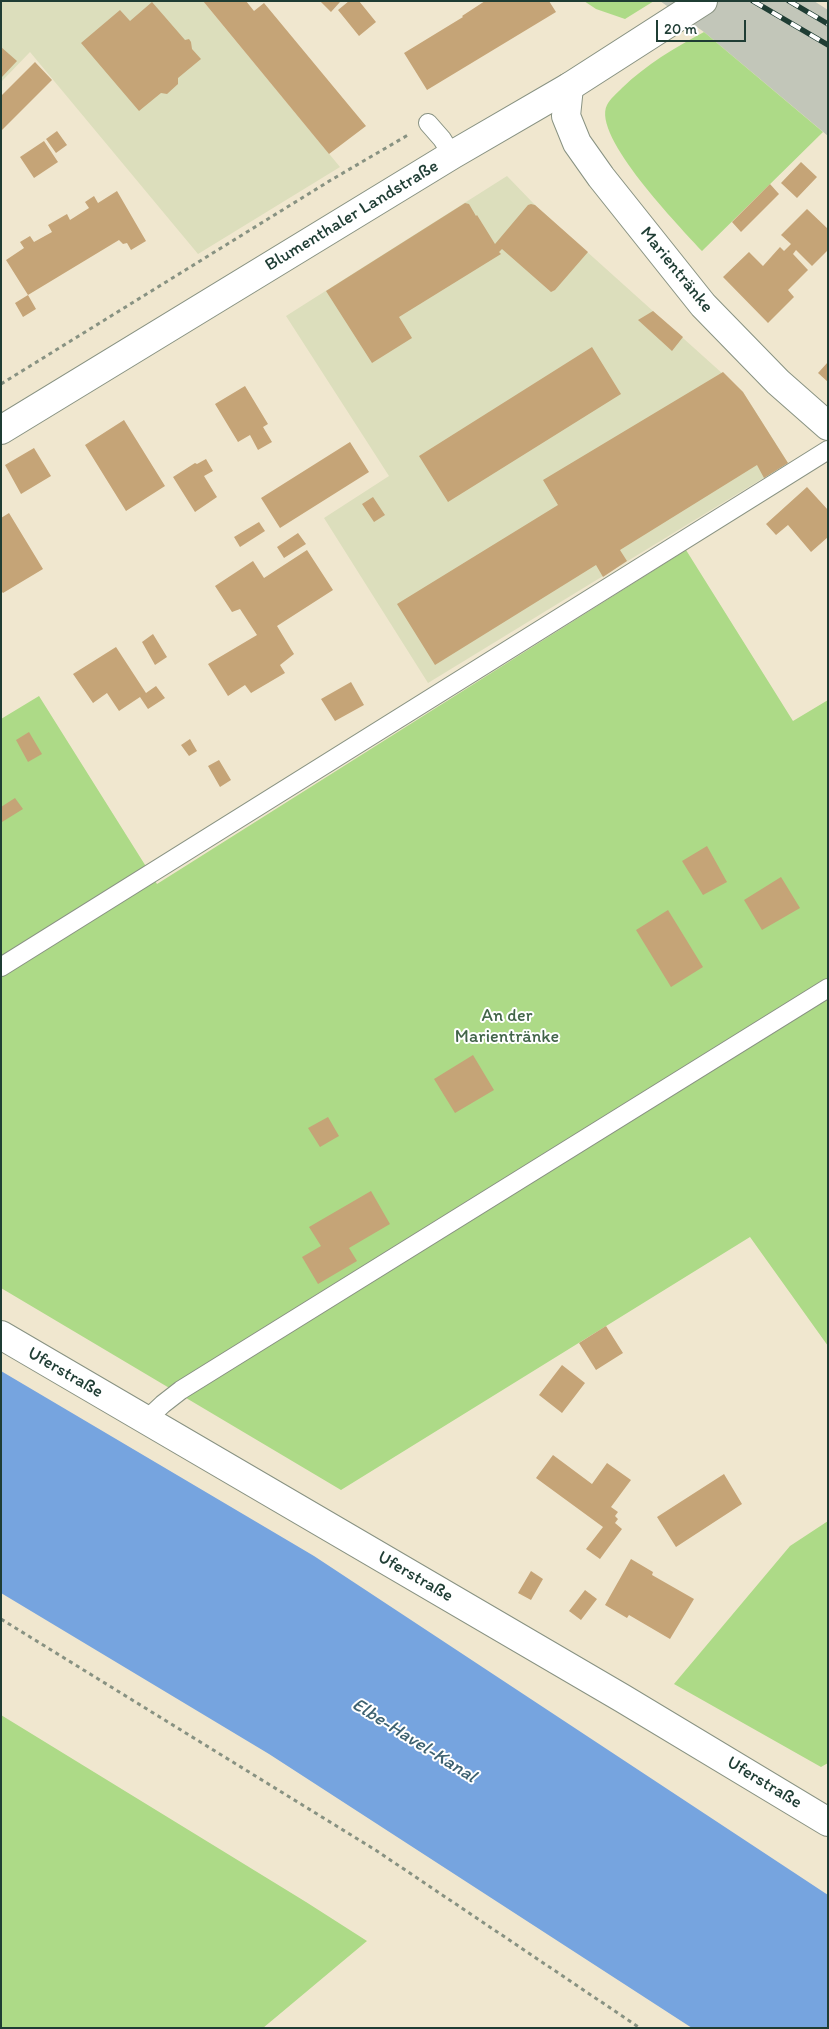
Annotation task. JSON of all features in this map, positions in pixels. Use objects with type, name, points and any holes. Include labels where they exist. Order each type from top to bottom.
[{"type":"street","name":"Blumenthaler Landstraße","points":[[1,430],[452,155],[569,87],[703,1]]},
{"type":"street","name":"Marientränke","points":[[569,87],[566,116],[577,143],[601,177],[703,305],[778,382],[828,426]]},
{"type":"street","name":"Uferstraße","points":[[1,1335],[622,1698],[828,1822]]},
{"type":"lane","points":[[428,123],[442,139],[452,155]]},
{"type":"lane","points":[[1,967],[828,450]]},
{"type":"lane","points":[[146,1420],[181,1390],[828,988]]},
{"type":"path","points":[[1,384],[331,180],[428,123]]},
{"type":"path","points":[[1,1619],[377,1851],[640,2028]]},
{"type":"shaded area","points":[[2,1],[203,1],[340,167],[198,254],[30,52],[1,82]]},
{"type":"shaded area","points":[[660,1],[814,1],[828,10],[828,136],[704,32]]},
{"type":"shaded area","points":[[507,176],[535,205],[743,392],[788,463],[428,683],[324,518],[389,476],[286,316]]},
{"type":"green space","points":[[584,1],[654,1],[625,19],[596,9]]},
{"type":"green space","points":[[704,32],[823,132],[702,251],[658,203],[624,159],[612,138],[606,119],[608,103],[631,79],[661,57]]},
{"type":"green space","name":"An der Marientränke","points":[[686,550],[793,721],[828,700],[828,1346],[750,1237],[341,1490],[1,1288],[1,719],[39,696],[157,884]]},
{"type":"green space","points":[[828,1521],[828,1763],[821,1767],[674,1684],[790,1546]]},
{"type":"green space","points":[[1,1715],[367,1941],[263,2028],[1,2028]]},
{"type":"water","name":"Elbe-Havel-Kanal","points":[[1,1371],[314,1556],[828,1895],[828,2028],[692,2028],[269,1754],[1,1593]]},
{"type":"building","points":[[203,1],[246,1],[254,11],[264,3],[366,126],[329,154]]},
{"type":"building","points":[[320,1],[339,1],[340,2],[331,12]]},
{"type":"building","points":[[349,1],[359,1],[376,22],[359,36],[338,10]]},
{"type":"building","points":[[485,1],[549,1],[556,12],[427,90],[404,53],[463,17]]},
{"type":"building","points":[[152,2],[185,40],[189,39],[192,49],[201,59],[178,78],[178,84],[167,94],[161,93],[139,111],[81,43],[120,10],[130,21]]},
{"type":"building","points":[[1,47],[17,61],[1,78]]},
{"type":"building","points":[[35,62],[52,80],[2,130],[1,96]]},
{"type":"building","points":[[57,131],[67,145],[56,153],[46,139]]},
{"type":"building","points":[[44,141],[58,162],[34,178],[20,157]]},
{"type":"building","points":[[801,162],[817,177],[797,198],[781,183]]},
{"type":"building","points":[[770,184],[779,194],[741,232],[732,222]]},
{"type":"building","points":[[117,191],[146,241],[131,250],[127,243],[123,244],[119,240],[28,295],[6,260],[24,248],[20,242],[30,236],[34,242],[52,232],[48,225],[67,214],[70,220],[89,208],[85,202],[94,196],[98,203]]},
{"type":"building","points":[[465,203],[469,204],[495,244],[528,205],[531,204],[535,205],[588,252],[555,290],[551,292],[502,249],[499,252],[501,254],[399,317],[412,338],[372,363],[326,291]]},
{"type":"building","points":[[807,209],[828,229],[828,250],[812,266],[796,250],[793,254],[808,270],[788,290],[794,297],[768,323],[723,277],[749,252],[763,266],[780,247],[784,251],[791,244],[781,235]]},
{"type":"building","points":[[28,295],[36,309],[23,317],[15,303]]},
{"type":"building","points":[[653,311],[683,337],[672,351],[638,320]]},
{"type":"building","points":[[592,347],[621,394],[448,502],[419,456]]},
{"type":"building","points":[[828,362],[828,382],[818,373]]},
{"type":"building","points":[[723,372],[743,392],[788,463],[764,478],[757,465],[620,550],[627,561],[603,577],[596,565],[435,665],[397,604],[558,505],[543,480]]},
{"type":"building","points":[[245,386],[268,424],[263,427],[272,442],[258,450],[250,435],[238,442],[215,404]]},
{"type":"building","points":[[124,420],[165,486],[126,511],[85,445]]},
{"type":"building","points":[[350,442],[369,472],[280,528],[261,498]]},
{"type":"building","points":[[34,448],[51,476],[21,494],[5,465]]},
{"type":"building","points":[[206,459],[213,471],[204,476],[217,497],[195,512],[173,477],[195,463],[197,464]]},
{"type":"building","points":[[807,487],[828,510],[828,537],[811,552],[788,525],[776,535],[766,524]]},
{"type":"building","points":[[373,497],[385,515],[374,522],[362,504]]},
{"type":"building","points":[[9,513],[43,569],[3,593],[1,591],[1,518]]},
{"type":"building","points":[[259,522],[265,531],[240,547],[234,537]]},
{"type":"building","points":[[298,533],[306,544],[284,558],[277,547]]},
{"type":"building","points":[[307,550],[333,590],[277,626],[294,654],[280,665],[285,673],[251,693],[245,685],[228,696],[208,664],[257,635],[240,609],[232,612],[215,586],[253,561],[264,578]]},
{"type":"building","points":[[153,634],[167,657],[155,665],[142,642]]},
{"type":"building","points":[[116,647],[146,693],[156,686],[165,698],[148,709],[140,697],[119,711],[107,693],[93,703],[73,674]]},
{"type":"building","points":[[351,682],[364,705],[335,721],[321,699]]},
{"type":"building","points":[[29,732],[42,754],[28,762],[16,740]]},
{"type":"building","points":[[190,739],[197,751],[189,756],[181,745]]},
{"type":"building","points":[[219,760],[231,780],[220,787],[208,766]]},
{"type":"building","points":[[15,798],[23,809],[2,822],[1,807]]},
{"type":"building","points":[[707,846],[727,882],[703,895],[682,861]]},
{"type":"building","points":[[781,877],[800,908],[762,930],[744,900]]},
{"type":"building","points":[[668,910],[703,967],[671,987],[636,930]]},
{"type":"building","points":[[473,1055],[494,1090],[455,1113],[434,1079]]},
{"type":"building","points":[[328,1117],[339,1136],[320,1147],[308,1128]]},
{"type":"building","points":[[371,1191],[390,1224],[349,1248],[357,1261],[318,1284],[302,1257],[321,1246],[309,1227]]},
{"type":"building","points":[[606,1326],[623,1353],[596,1370],[579,1343]]},
{"type":"building","points":[[562,1365],[585,1383],[562,1413],[539,1395]]},
{"type":"building","points":[[553,1455],[592,1484],[607,1463],[631,1480],[611,1507],[618,1512],[615,1516],[618,1519],[615,1523],[622,1529],[600,1559],[586,1549],[603,1527],[536,1478]]},
{"type":"building","points":[[724,1474],[742,1504],[676,1547],[657,1517]]},
{"type":"building","points":[[631,1559],[653,1572],[652,1575],[694,1599],[670,1639],[629,1615],[627,1618],[605,1605]]},
{"type":"building","points":[[531,1571],[543,1579],[531,1600],[518,1593]]},
{"type":"building","points":[[585,1590],[597,1599],[581,1620],[569,1611]]},
{"type":"railway","points":[[753,1],[828,45]]},
{"type":"railway","points":[[789,1],[828,24]]}]
